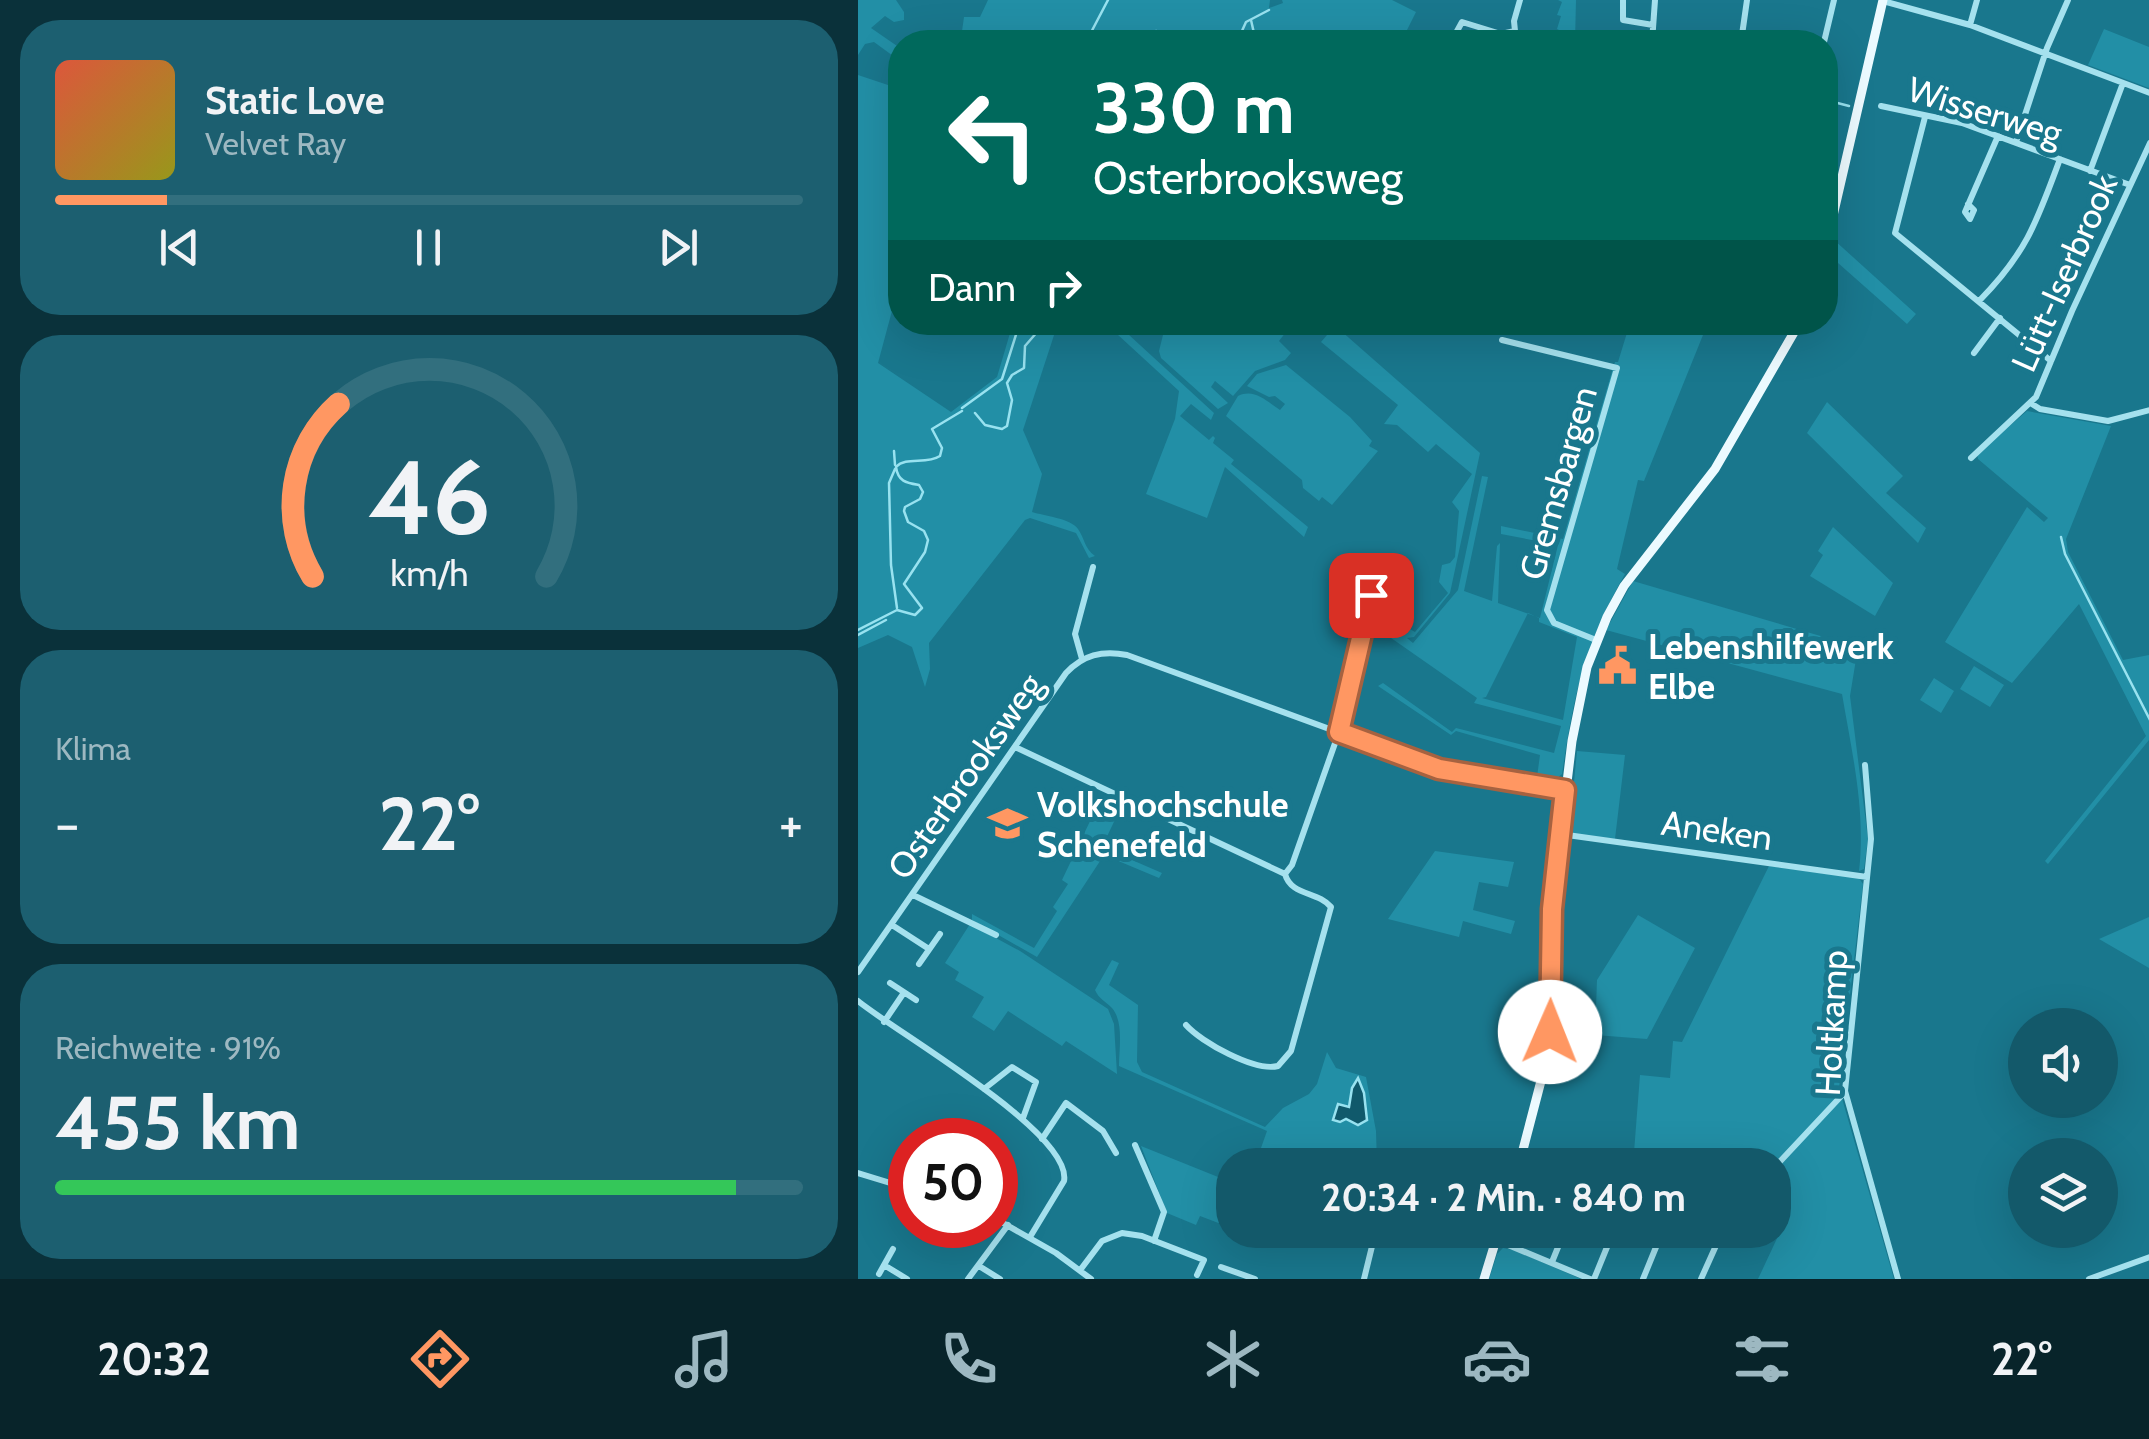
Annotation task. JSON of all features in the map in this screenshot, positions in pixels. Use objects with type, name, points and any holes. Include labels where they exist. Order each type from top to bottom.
[{"type":"main road","points":[[1838,192],[1883,1]]},
{"type":"main road","points":[[1524,1148],[1549,1044],[1552,909],[1565,790],[1580,692],[1596,640],[1634,572],[1715,468],[1793,335]]},
{"type":"main road","points":[[1484,1279],[1493,1248]]},
{"type":"street","points":[[1515,30],[1520,0]]},
{"type":"street","points":[[1623,0],[1625,21],[1652,25]]},
{"type":"street","points":[[1652,30],[1655,0]]},
{"type":"street","points":[[1743,30],[1747,0]]},
{"type":"street","points":[[1827,30],[1834,0]]},
{"type":"street","points":[[1970,25],[1977,0]]},
{"type":"street","points":[[2016,142],[2068,0]]},
{"type":"street","points":[[1883,1],[1970,25],[2150,93]]},
{"type":"street","points":[[1458,30],[1462,22],[1490,30]]},
{"type":"street","points":[[2090,170],[2124,82]]},
{"type":"street","name":"Wisserweg","points":[[1881,106],[1962,123],[2130,185]]},
{"type":"street","points":[[1925,118],[1895,233],[2051,360]]},
{"type":"street","points":[[1968,204],[1998,136]]},
{"type":"street","name":"Lütt-Iserbrook","points":[[1971,458],[2032,404],[2150,143]]},
{"type":"street","points":[[1980,300],[2010,269],[2028,240],[2060,159]]},
{"type":"street","points":[[1974,353],[2000,318]]},
{"type":"street","name":"Gremsbargen","points":[[1502,340],[1617,368],[1547,610],[1554,623],[1596,640]]},
{"type":"street","points":[[2032,404],[2040,409],[2108,421],[2150,410]]},
{"type":"street","name":"Osterbrooksweg","points":[[1082,660],[1075,634],[1093,567]]},
{"type":"street","points":[[1284,874],[1292,865],[1339,732],[1371,595]]},
{"type":"street","name":"Osterbrooksweg","points":[[858,972],[1066,674],[1082,660],[1102,653],[1127,654],[1439,769],[1565,790]]},
{"type":"street","points":[[1016,746],[1284,874],[1292,887],[1328,901],[1331,906],[1299,1029],[1287,1058],[1273,1068],[1259,1066],[1200,1038],[1186,1025]]},
{"type":"street","name":"Holtkamp","points":[[1865,765],[1871,839],[1846,1091],[1898,1279]]},
{"type":"street","name":"Aneken","points":[[1560,834],[1867,877]]},
{"type":"street","points":[[912,895],[996,935]]},
{"type":"street","points":[[892,925],[929,948]]},
{"type":"street","points":[[919,964],[940,934]]},
{"type":"street","points":[[890,983],[916,1000]]},
{"type":"street","points":[[884,1022],[904,994]]},
{"type":"street","points":[[858,1001],[1024,1118],[1060,1160],[1065,1177],[1030,1237]]},
{"type":"street","points":[[984,1089],[1012,1067],[1036,1082],[1024,1118]]},
{"type":"street","points":[[1791,1150],[1846,1091]]},
{"type":"street","points":[[1042,1139],[1066,1104],[1103,1131],[1116,1154]]},
{"type":"street","points":[[1135,1146],[1164,1212],[1154,1240]]},
{"type":"street","points":[[858,1173],[888,1183]]},
{"type":"street","points":[[1018,1230],[1091,1279]]},
{"type":"street","points":[[1081,1270],[1096,1246],[1109,1237],[1132,1234],[1204,1260],[1197,1277]]},
{"type":"street","points":[[968,1279],[992,1248]]},
{"type":"street","points":[[1364,1279],[1372,1248]]},
{"type":"street","points":[[1523,1248],[1592,1279],[1606,1248]]},
{"type":"street","points":[[1552,1262],[1558,1248]]},
{"type":"street","points":[[1644,1279],[1656,1248]]},
{"type":"street","points":[[1701,1279],[1715,1248]]},
{"type":"street","points":[[879,1274],[893,1249]]},
{"type":"street","points":[[2089,1279],[2150,1257]]},
{"type":"street","points":[[884,1265],[907,1279]]},
{"type":"street","points":[[979,1266],[1000,1279]]},
{"type":"street","points":[[1221,1267],[1254,1279]]},
{"type":"shaded area","points":[[858,0],[896,0],[904,20],[894,22],[885,16],[871,28],[888,40],[888,52],[874,42],[865,44],[858,55]]},
{"type":"shaded area","points":[[988,0],[1270,0],[1269,8],[1283,3],[1282,0],[1392,0],[1416,12],[1407,30],[962,30],[964,17],[980,17]]},
{"type":"shaded area","points":[[1558,0],[1576,0],[1575,30],[1557,29],[1562,2]]},
{"type":"shaded area","points":[[2104,29],[2149,47],[2149,88],[2088,65]]},
{"type":"shaded area","points":[[858,75],[888,85],[888,326],[878,363],[951,412],[997,377],[1009,335],[1054,335],[1023,430],[1042,474],[1032,512],[1074,525],[1095,556],[1089,558],[1076,533],[1030,518],[1025,520],[929,643],[930,669],[925,687],[912,647],[888,635],[858,648]]},
{"type":"shaded area","points":[[1838,244],[1916,314],[1907,324],[1838,263]]},
{"type":"shaded area","points":[[1118,335],[1129,335],[1214,413],[1211,420],[1191,404],[1180,416],[1209,440],[1213,436],[1213,443],[1234,460],[1231,464],[1308,527],[1304,537],[1225,467],[1207,518],[1146,494],[1175,419],[1179,391]]},
{"type":"shaded area","points":[[1163,335],[1284,335],[1279,341],[1291,353],[1285,360],[1255,371],[1233,396],[1215,381],[1211,387],[1228,403],[1218,409],[1161,358]]},
{"type":"shaded area","points":[[1327,335],[1346,335],[1480,453],[1450,593],[1414,637],[1407,638],[1413,643],[1458,590],[1482,476],[1488,477],[1464,591],[1492,601],[1500,543],[1498,603],[1528,614],[1486,697],[1482,698],[1563,720],[1577,637],[1539,622],[1535,616],[1540,618],[1558,545],[1501,534],[1501,526],[1563,539],[1626,335],[1703,335],[1644,481],[1638,480],[1617,569],[1625,574],[1590,648],[1576,695],[1562,774],[1555,780],[1537,777],[1540,755],[1456,731],[1451,735],[1378,686],[1383,683],[1452,732],[1456,728],[1554,753],[1561,726],[1474,703],[1477,698],[1371,624],[1373,616],[1401,634],[1408,628],[1415,632],[1448,593],[1439,582],[1442,565],[1455,557],[1459,511],[1452,502],[1472,474],[1436,444],[1428,452],[1397,425],[1384,424],[1398,405],[1321,342]]},
{"type":"shaded area","points":[[1286,365],[1350,417],[1372,441],[1369,446],[1378,451],[1332,505],[1322,497],[1319,501],[1303,488],[1302,480],[1226,416],[1238,396],[1244,394],[1260,397],[1280,410],[1285,404],[1275,396],[1247,386],[1257,374]]},
{"type":"shaded area","points":[[1827,402],[1903,476],[1886,493],[1926,528],[1918,543],[1807,433]]},
{"type":"shaded area","points":[[2027,411],[2111,426],[2066,539],[2068,552],[2123,660],[2149,655],[2149,740],[2048,864],[2045,861],[2146,736],[2079,604],[2012,683],[1945,642],[2027,507],[2044,522],[2048,518],[1978,459],[1977,454]]},
{"type":"shaded area","points":[[1833,527],[1893,583],[1875,616],[1810,576],[1823,555],[1818,551]]},
{"type":"shaded area","points":[[1633,581],[1858,647],[1850,696],[1868,839],[1864,869],[1859,871],[1859,804],[1842,694],[1606,630]]},
{"type":"shaded area","points":[[1974,666],[2004,685],[1990,707],[1960,689]]},
{"type":"shaded area","points":[[1934,678],[1954,691],[1941,713],[1920,700]]},
{"type":"shaded area","points":[[1577,751],[1625,755],[1615,839],[1569,834]]},
{"type":"shaded area","points":[[1102,796],[1122,805],[1102,847],[1162,873],[1159,878],[1104,855],[1037,957],[972,920],[972,914],[1034,948],[1057,911],[1053,907],[1068,884],[1062,880]]},
{"type":"shaded area","points":[[1435,851],[1514,862],[1508,887],[1479,882],[1473,910],[1515,921],[1511,934],[1463,921],[1459,937],[1388,919]]},
{"type":"shaded area","points":[[1769,866],[1859,878],[1863,884],[1839,1088],[1894,1279],[1758,1279],[1773,1248],[1791,1248],[1791,1148],[1634,1148],[1640,1075],[1670,1078],[1673,1041],[1682,1042]]},
{"type":"shaded area","points":[[1638,915],[1695,948],[1647,1039],[1595,1035],[1597,980]]},
{"type":"shaded area","points":[[2149,917],[2149,968],[2099,939]]},
{"type":"shaded area","points":[[970,924],[1020,951],[1108,1009],[1114,1024],[1117,1074],[1066,1041],[1062,1046],[1008,1011],[994,1031],[972,1017],[984,997],[955,980],[959,972],[945,963]]},
{"type":"shaded area","points":[[1112,960],[1119,963],[1109,985],[1138,1005],[1137,1062],[1142,1072],[1265,1127],[1283,1108],[1309,1094],[1317,1084],[1327,1052],[1336,1068],[1366,1077],[1376,1148],[1261,1148],[1267,1131],[1119,1066],[1116,1014],[1095,990]]},
{"type":"shaded area","points":[[1358,1078],[1367,1120],[1358,1125],[1346,1119],[1333,1120],[1338,1104],[1349,1107]]},
{"type":"shaded area","points":[[1141,1146],[1216,1176],[1216,1222],[1200,1216],[1196,1225],[1167,1213]]},
{"type":"shaded area","points":[[1503,1248],[1514,1250],[1581,1279],[1489,1279]]},
{"type":"waterway","points":[[1092,30],[1108,0]]},
{"type":"waterway","points":[[1242,30],[1246,22],[1269,10]]},
{"type":"waterway","points":[[1251,20],[1253,30]]},
{"type":"waterway","points":[[1838,103],[1849,106]]},
{"type":"waterway","points":[[962,408],[1002,379],[1016,335]]},
{"type":"waterway","points":[[975,413],[985,425],[1002,429],[1007,426],[1012,400],[1007,383],[1024,368],[1025,346],[1035,335]]},
{"type":"waterway","points":[[858,630],[897,610],[915,615],[922,608],[904,584],[925,552],[928,540],[924,531],[908,522],[904,511],[923,492],[919,485],[901,479],[896,467],[940,456],[942,448],[932,429],[962,411]]},
{"type":"waterway","points":[[894,451],[895,465]]},
{"type":"waterway","points":[[895,469],[889,483],[891,565],[897,608]]},
{"type":"waterway","points":[[2061,537],[2065,554],[2150,720]]},
{"type":"waterway","points":[[858,635],[886,620]]},
{"type":"place","name":"Lebenshilfewerk Elbe","points":[[1618,666]]},
{"type":"place","name":"Volkshochschule Schenefeld","points":[[1007,824]]},
{"type":"route","points":[[1371,595],[1339,732],[1439,769],[1565,790],[1550,938],[1550,1032]]}]
